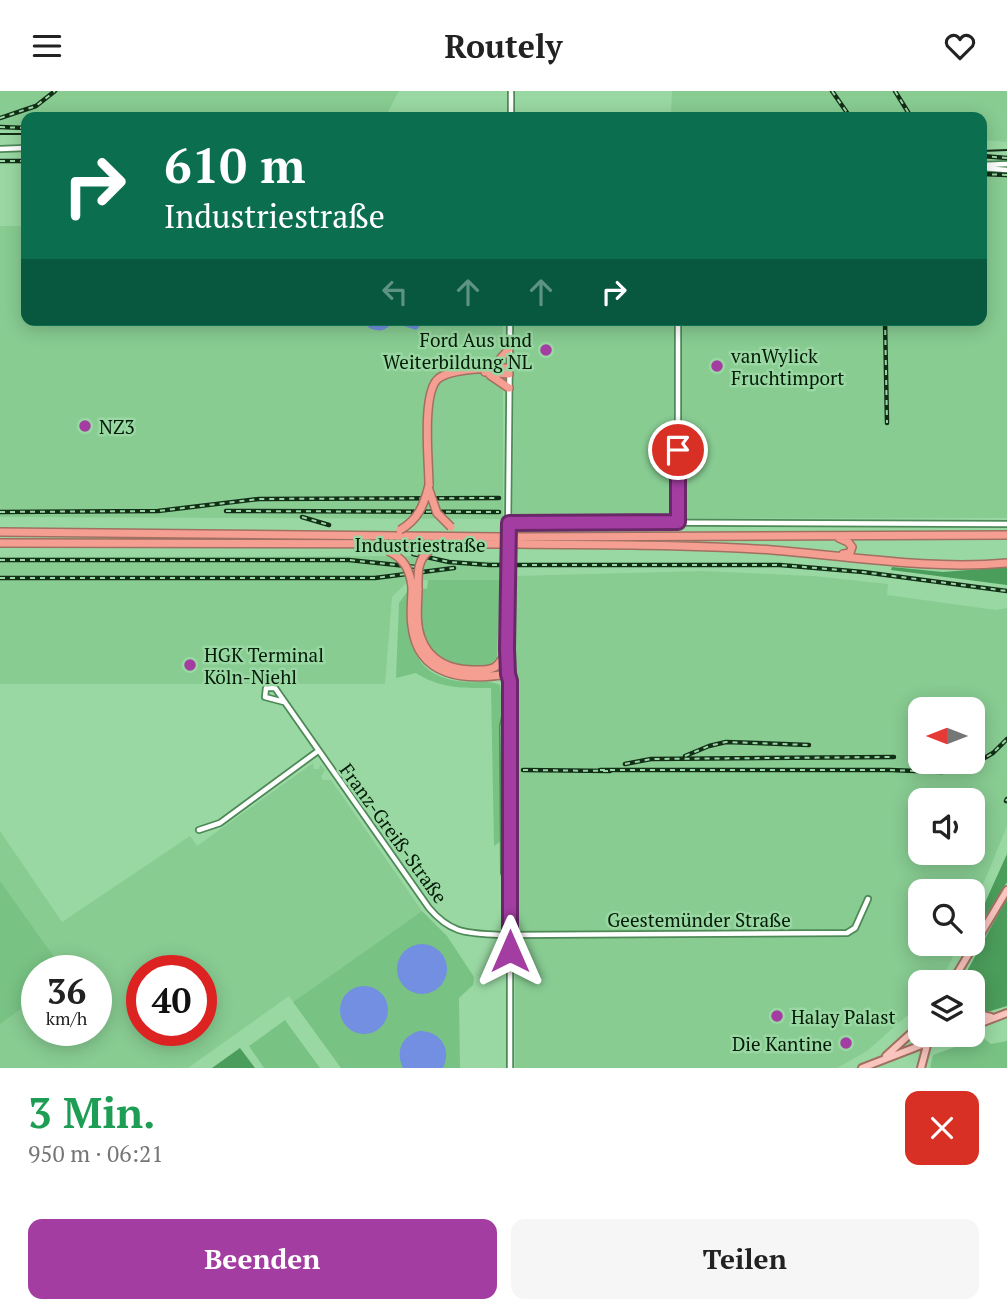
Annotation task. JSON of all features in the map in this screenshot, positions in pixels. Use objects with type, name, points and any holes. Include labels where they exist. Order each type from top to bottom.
[{"type":"highway","points":[[492,368],[509,349]]},
{"type":"highway","points":[[480,371],[492,368],[509,371]]},
{"type":"highway","points":[[480,371],[496,377],[509,388]]},
{"type":"highway","points":[[477,541],[451,527],[437,513],[431,499],[430,390],[437,379],[446,374],[509,371]]},
{"type":"highway","points":[[352,537],[400,530],[415,520],[422,509],[429,485]]},
{"type":"highway","name":"Industriestraße","points":[[0,532],[477,541]]},
{"type":"highway","name":"Industriestraße","points":[[0,543],[314,544],[1007,535]]},
{"type":"highway","points":[[824,554],[845,554],[852,550],[848,541],[828,536]]},
{"type":"highway","points":[[477,541],[430,550],[423,556],[415,588],[411,625],[415,641],[423,655],[435,667],[461,676],[490,677],[508,674]]},
{"type":"highway","name":"Industriestraße","points":[[515,541],[705,546],[929,565],[1007,563]]},
{"type":"highway","points":[[314,544],[388,551],[398,555],[405,563],[415,588],[418,625],[428,651],[438,661],[450,667],[508,674]]},
{"type":"highway","points":[[488,670],[497,666],[507,649]]},
{"type":"main road","points":[[960,970],[1007,890]]},
{"type":"main road","points":[[985,1022],[1007,1013]]},
{"type":"main road","points":[[985,1016],[997,1017]]},
{"type":"main road","points":[[881,1060],[908,1035]]},
{"type":"main road","points":[[868,1067],[915,1047]]},
{"type":"main road","points":[[921,1068],[927,1047]]},
{"type":"street","points":[[511,112],[512,91]]},
{"type":"street","points":[[0,149],[21,148]]},
{"type":"street","points":[[998,164],[1007,158]]},
{"type":"street","points":[[987,165],[1007,164]]},
{"type":"street","points":[[987,167],[1005,171]]},
{"type":"street","points":[[510,326],[507,649],[510,681],[510,1068]]},
{"type":"street","points":[[678,326],[678,522]]},
{"type":"street","name":"Industriestraße","points":[[509,523],[1004,524]]},
{"type":"street","name":"Franz-Greiß-Straße","points":[[284,702],[268,699],[264,693],[266,688],[275,688],[439,920],[453,930],[510,935]]},
{"type":"street","points":[[199,830],[220,823],[318,751]]},
{"type":"street","name":"Geestemünder Straße","points":[[510,935],[849,933],[855,927],[868,899]]},
{"type":"shaded area","points":[[0,91],[399,91],[388,112],[21,112],[21,128],[0,127]]},
{"type":"shaded area","points":[[672,91],[1007,91],[1007,142],[987,140],[987,112],[671,112]]},
{"type":"shaded area","points":[[987,162],[1007,163],[1007,518],[513,519],[514,326],[987,326]]},
{"type":"shaded area","points":[[0,226],[21,226],[21,326],[503,326],[503,519],[0,517]]},
{"type":"shaded area","points":[[429,556],[501,562],[500,580],[409,580],[392,597],[385,684],[0,684],[0,557]]},
{"type":"shaded area","points":[[892,567],[943,572],[1007,567],[1007,585],[891,570]]},
{"type":"shaded area","points":[[703,571],[813,576],[888,584],[887,595],[996,610],[1007,608],[1007,826],[985,880],[908,879],[908,956],[953,956],[947,970],[908,970],[908,1015],[867,1051],[837,1068],[515,1068],[515,576]]},
{"type":"shaded area","points":[[428,580],[500,580],[497,658],[489,666],[448,661],[439,657],[426,643],[422,621],[422,588],[427,589]]},
{"type":"shaded area","points":[[409,589],[411,638],[422,663],[432,672],[447,679],[500,685],[503,713],[501,841],[494,846],[491,688],[443,685],[416,673],[396,678],[399,603]]},
{"type":"shaded area","points":[[313,763],[314,769],[319,769],[320,764],[325,770],[321,777],[323,780],[331,780],[422,911],[293,1002],[289,996],[188,1068],[0,1068],[0,831],[62,922],[190,836],[197,846]]},
{"type":"shaded area","points":[[1007,854],[1007,882],[985,917],[985,903]]},
{"type":"shaded area","points":[[0,881],[53,955],[21,955],[21,1009],[0,1024]]},
{"type":"shaded area","points":[[1007,898],[1007,1006],[985,1013],[985,970],[968,970],[975,956],[985,956],[985,938]]},
{"type":"shaded area","points":[[422,911],[447,936],[474,977],[473,985],[459,998],[460,1068],[341,1068],[293,1002]]},
{"type":"shaded area","points":[[285,1020],[320,1068],[264,1068],[249,1046]]},
{"type":"shaded area","points":[[985,1039],[991,1044],[1007,1041],[1007,1068],[930,1068],[933,1055],[955,1047],[985,1047]]},
{"type":"shaded area","points":[[240,1048],[255,1068],[212,1068]]},
{"type":"water","points":[[368,326],[390,326],[384,330]]},
{"type":"water","points":[[404,326],[420,326],[416,330]]},
{"type":"water","points":[[422,944],[440,951],[447,969],[440,987],[422,994],[404,987],[397,969],[404,951]]},
{"type":"water","points":[[364,986],[381,993],[388,1010],[381,1027],[364,1034],[347,1027],[340,1010],[347,993]]},
{"type":"water","points":[[419,1031],[433,1034],[443,1042],[446,1054],[443,1068],[403,1068],[400,1050],[404,1040]]},
{"type":"tram line","points":[[0,134],[21,134]]},
{"type":"tram line","points":[[987,151],[1007,150]]},
{"type":"railway","points":[[0,118],[36,106],[55,91]]},
{"type":"railway","points":[[832,91],[847,112]]},
{"type":"railway","points":[[895,91],[908,112]]},
{"type":"railway","points":[[0,127],[21,128]]},
{"type":"railway","points":[[987,156],[1007,158]]},
{"type":"railway","points":[[0,161],[21,161]]},
{"type":"railway","points":[[987,174],[1007,175]]},
{"type":"railway","points":[[885,326],[887,423]]},
{"type":"railway","points":[[0,512],[158,511],[259,499],[499,498]]},
{"type":"railway","points":[[226,511],[499,512]]},
{"type":"railway","points":[[302,517],[329,525]]},
{"type":"railway","points":[[413,554],[449,562],[489,565],[780,565],[863,572],[1007,591]]},
{"type":"railway","points":[[0,560],[349,560],[416,567]]},
{"type":"railway","points":[[0,578],[375,578],[454,568]]},
{"type":"railway","points":[[600,770],[942,772],[974,764],[993,753],[1007,739]]},
{"type":"railway","points":[[685,756],[726,742],[809,745]]},
{"type":"railway","points":[[625,764],[651,759],[894,757]]},
{"type":"railway","points":[[523,770],[610,771]]},
{"type":"place","name":"Ford Aus und Weiterbildung NL","points":[[546,350]]},
{"type":"place","name":"vanWylick Fruchtimport","points":[[717,366]]},
{"type":"place","name":"NZ3","points":[[85,426]]},
{"type":"place","name":"HGK Terminal Köln-Niehl","points":[[190,665]]},
{"type":"place","name":"Halay Palast","points":[[777,1016]]},
{"type":"place","name":"Die Kantine","points":[[846,1043]]},
{"type":"route","points":[[510,951],[510,681],[507,649],[509,523],[678,522],[678,450]]}]
